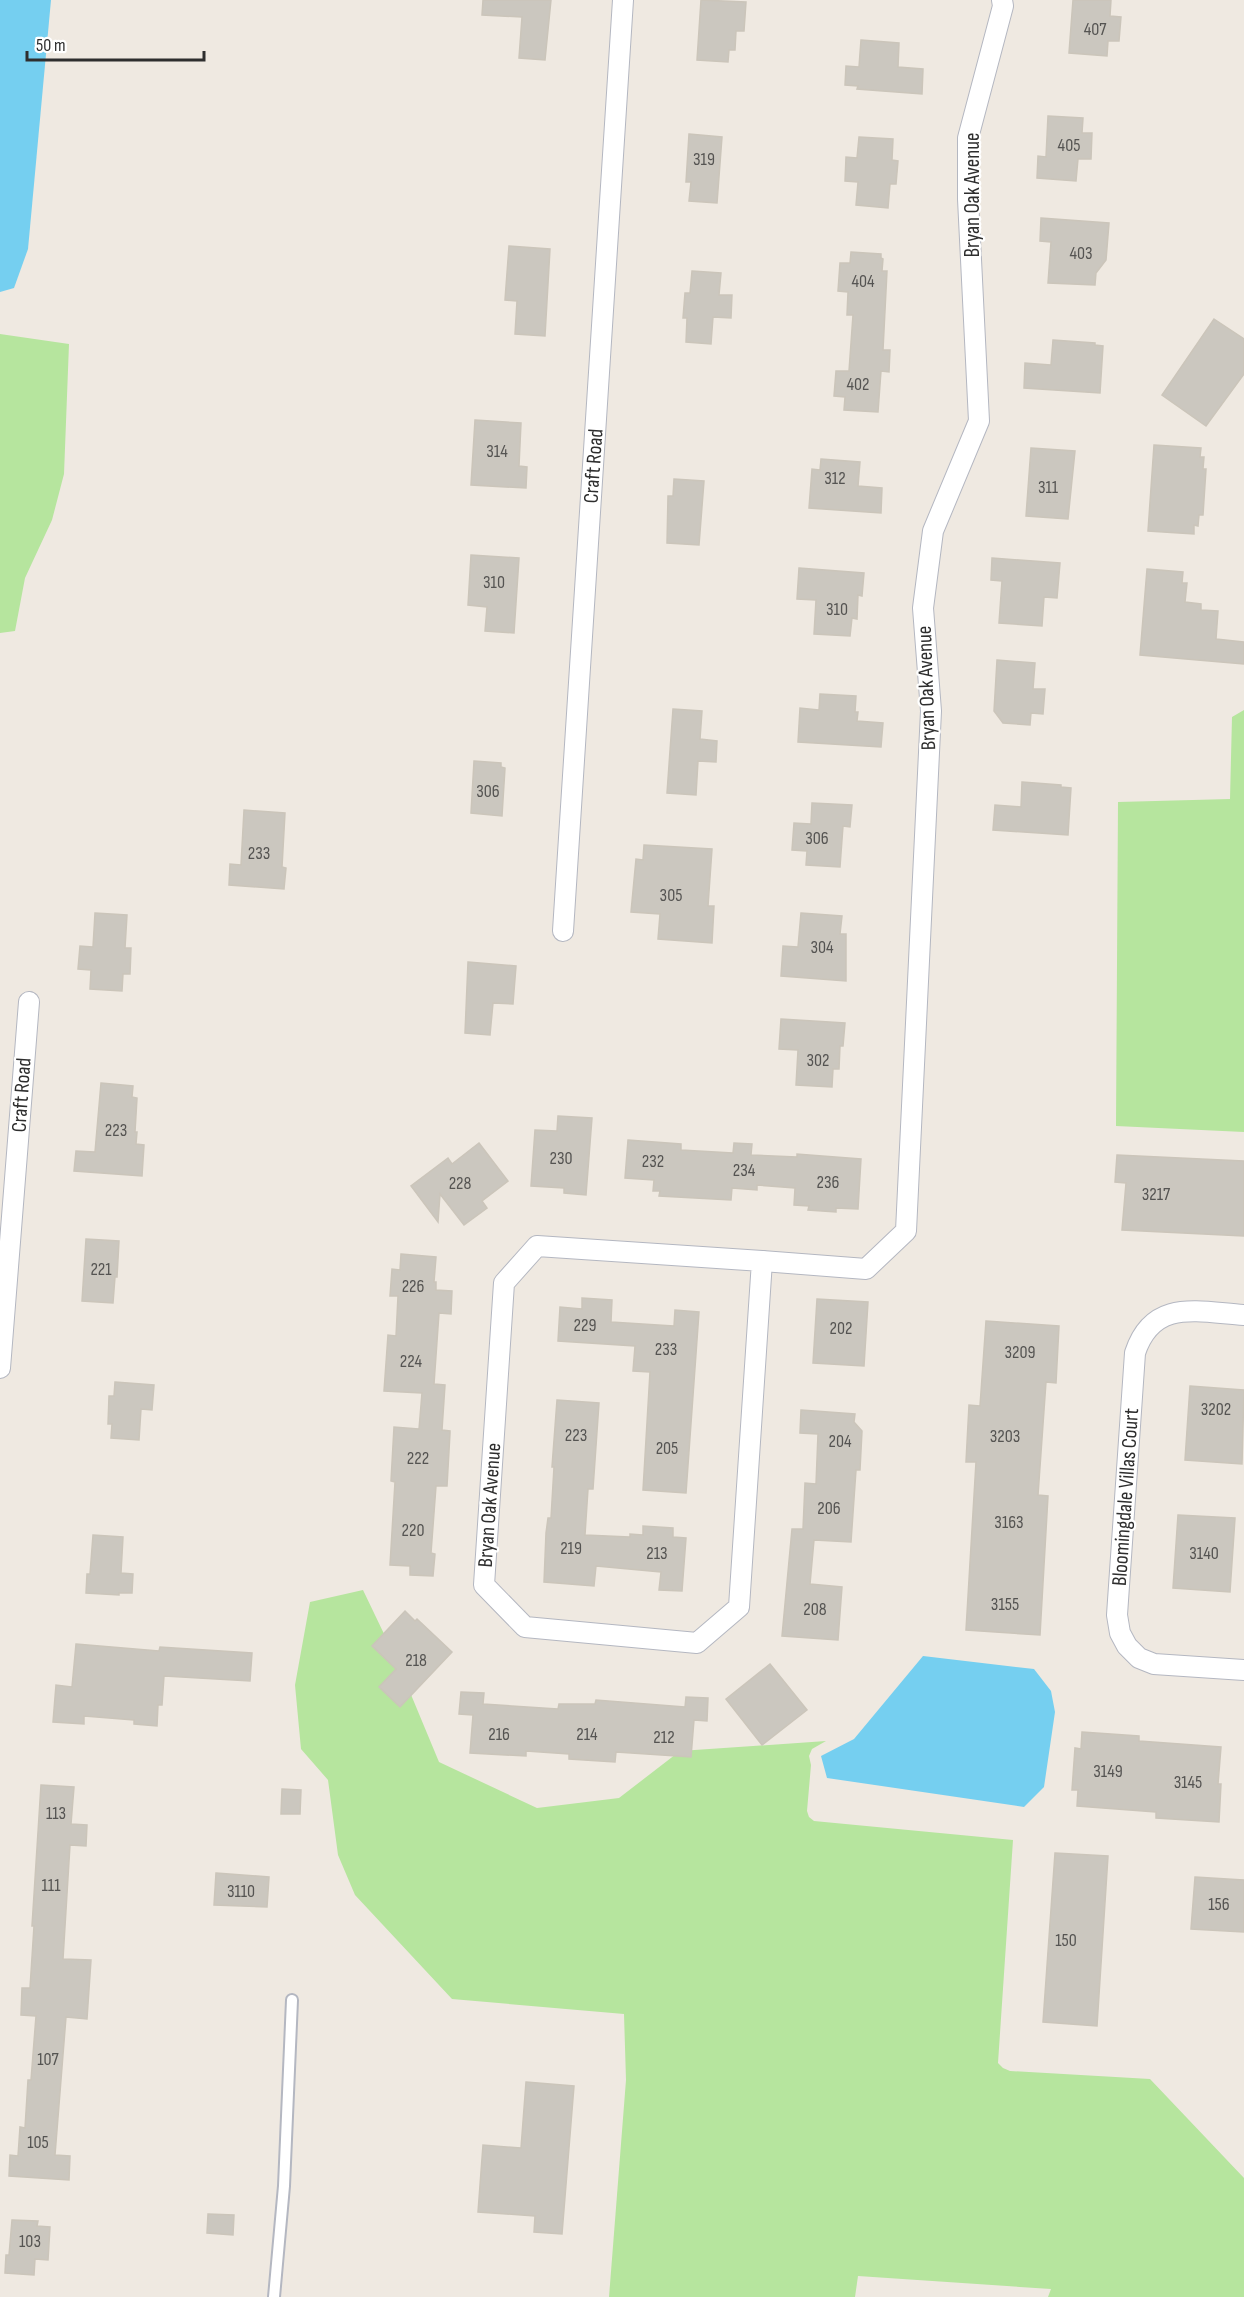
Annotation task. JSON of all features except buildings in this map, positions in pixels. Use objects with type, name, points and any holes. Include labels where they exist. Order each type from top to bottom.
[{"type":"street","name":"Craft Road","points":[[563,931],[623,0]]},
{"type":"street","name":"Bryan Oak Avenue","points":[[762,1261],[739,1607],[697,1643],[525,1627],[484,1585],[504,1283],[537,1246],[762,1261],[866,1269],[906,1231],[931,711],[923,609],[933,531],[980,421],[968,199],[968,138],[1003,6],[1002,0]]},
{"type":"street","name":"Craft Road","points":[[0,1368],[28,1002]]},
{"type":"street","name":"Bloomingdale Villas Court","points":[[1244,1315],[1184,1311],[1167,1314],[1152,1324],[1140,1337],[1135,1353],[1117,1615],[1120,1633],[1127,1646],[1139,1658],[1154,1664],[1244,1670]]},
{"type":"lane","points":[[274,2297],[284,2186],[292,2000]]},
{"type":"green space","points":[[0,334],[69,344],[64,474],[52,520],[25,578],[15,631],[0,633]]},
{"type":"green space","points":[[1244,710],[1244,1132],[1116,1126],[1118,802],[1230,799],[1232,717]]},
{"type":"green space","points":[[363,1590],[397,1661],[439,1762],[537,1808],[619,1798],[680,1751],[826,1741],[812,1749],[809,1756],[811,1765],[807,1811],[809,1817],[814,1821],[1013,1840],[998,2063],[1010,2071],[1150,2079],[1244,2178],[1244,2297],[1048,2297],[1051,2289],[858,2276],[855,2297],[609,2297],[626,2080],[624,2014],[452,1999],[355,1895],[338,1855],[328,1780],[301,1749],[295,1685],[310,1602]]},
{"type":"water","points":[[0,0],[51,0],[28,249],[14,288],[0,292]]},
{"type":"water","points":[[923,1656],[1034,1669],[1051,1691],[1055,1712],[1044,1787],[1024,1807],[827,1778],[821,1756],[854,1739]]}]
